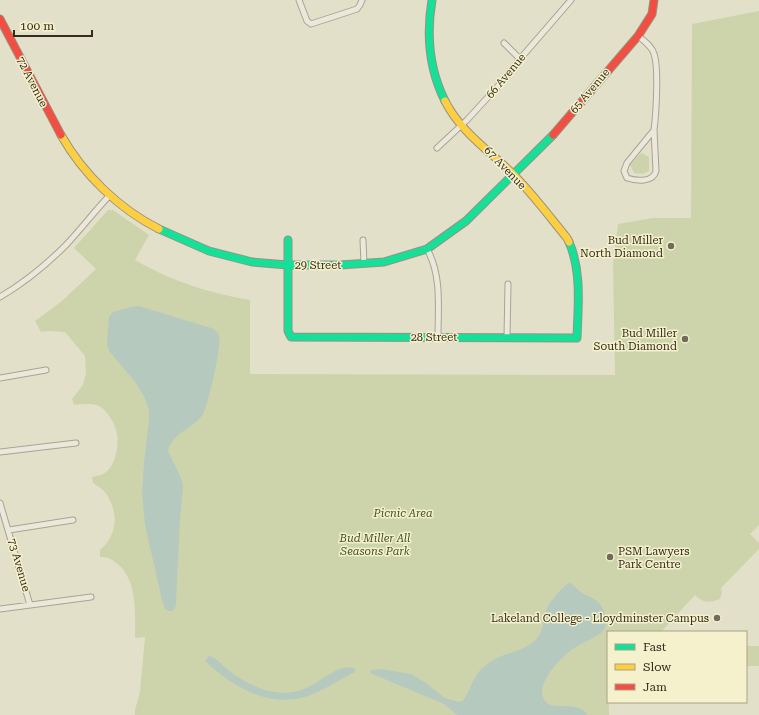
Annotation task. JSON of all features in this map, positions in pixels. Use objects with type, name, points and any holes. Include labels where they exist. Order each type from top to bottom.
[{"type":"street","points":[[299,0],[306,21],[311,24],[319,23],[357,9],[362,0]]},
{"type":"street","name":"67 Avenue","points":[[432,0],[428,15],[427,37],[429,57],[436,82],[445,102],[462,125],[514,175],[567,238],[570,244],[575,256],[578,273],[577,338]]},
{"type":"street","name":"66 Avenue","points":[[437,148],[462,125],[499,85],[571,0]]},
{"type":"street","name":"65 Avenue","points":[[514,175],[550,139],[638,36],[652,14],[654,0]]},
{"type":"street","name":"72 Avenue","points":[[0,19],[66,144]]},
{"type":"street","points":[[638,36],[647,43],[652,50],[656,61],[656,118],[654,130],[656,171],[652,178],[647,180],[627,178],[624,171],[627,162],[654,130]]},
{"type":"street","points":[[504,43],[520,59]]},
{"type":"street","name":"29 Street","points":[[66,144],[81,165],[109,196],[151,225],[194,246],[209,251],[245,260],[288,265],[364,264],[384,262],[427,249],[466,221],[514,175]]},
{"type":"street","points":[[0,297],[18,286],[43,267],[66,245],[109,196]]},
{"type":"street","points":[[288,240],[288,265]]},
{"type":"street","points":[[363,240],[364,264]]},
{"type":"street","points":[[427,249],[433,259],[438,276],[438,337]]},
{"type":"street","name":"28 Street","points":[[288,265],[288,331],[291,337],[577,338]]},
{"type":"street","points":[[507,338],[508,284]]},
{"type":"street","points":[[0,378],[46,370]]},
{"type":"street","points":[[0,452],[76,443]]},
{"type":"street","name":"73 Avenue","points":[[0,503],[30,605]]},
{"type":"street","points":[[9,530],[73,520]]},
{"type":"street","points":[[0,610],[91,597]]},
{"type":"green space","name":"Bud Miller All Seasons Park","points":[[759,11],[759,525],[750,534],[759,543],[759,549],[721,588],[722,593],[720,599],[706,602],[695,595],[662,631],[607,631],[607,703],[609,703],[609,715],[135,715],[140,692],[145,637],[135,638],[134,597],[128,577],[113,561],[105,557],[100,557],[100,550],[106,544],[113,531],[115,517],[111,502],[107,495],[93,483],[92,477],[106,472],[113,463],[117,451],[116,430],[108,414],[99,406],[90,404],[74,405],[72,399],[83,385],[86,373],[85,356],[65,332],[41,332],[35,321],[62,301],[96,269],[74,248],[108,210],[113,210],[149,235],[135,260],[149,268],[177,280],[205,290],[250,300],[249,374],[615,375],[613,263],[618,224],[653,218],[691,218],[692,24]]},
{"type":"green space","points":[[642,153],[649,157],[649,171],[643,174],[634,173],[630,165]]},
{"type":"green space","points":[[747,646],[759,646],[759,666],[747,666]]},
{"type":"shaded area","points":[[139,306],[211,328],[218,333],[219,336],[214,375],[203,414],[199,419],[178,435],[170,445],[168,451],[181,478],[183,486],[176,604],[172,611],[165,609],[162,600],[145,525],[142,493],[149,410],[144,396],[135,382],[109,351],[107,344],[109,317],[113,312]]},
{"type":"shaded area","points":[[569,583],[599,603],[603,609],[606,625],[603,631],[576,647],[558,662],[547,676],[542,691],[546,702],[551,705],[576,707],[583,710],[588,715],[457,715],[444,704],[370,673],[371,670],[381,669],[411,674],[426,683],[445,698],[459,702],[463,701],[476,676],[484,667],[496,658],[527,646],[538,637],[546,611],[552,600]]},
{"type":"shaded area","points":[[209,656],[217,660],[228,670],[243,680],[259,688],[285,693],[307,688],[331,673],[343,668],[355,668],[355,672],[308,696],[279,700],[252,693],[227,679],[205,661]]},
{"type":"traffic: fast","points":[[432,0],[429,26],[430,52],[435,77],[445,101]]},
{"type":"traffic: fast","points":[[159,229],[209,251],[252,262],[288,265],[340,265],[384,262],[427,249],[466,221],[553,135]]},
{"type":"traffic: fast","points":[[288,240],[288,331],[291,337],[577,338],[578,277],[569,242]]},
{"type":"traffic: slow","points":[[445,101],[458,122],[475,140],[512,173],[547,213],[569,242]]},
{"type":"traffic: slow","points":[[61,135],[80,163],[103,189],[116,201],[144,221],[159,229]]},
{"type":"traffic: jam","points":[[553,135],[638,36],[652,14],[654,0]]},
{"type":"traffic: jam","points":[[0,19],[61,135]]},
{"type":"place","name":"Bud Miller North Diamond","points":[[671,246]]},
{"type":"place","name":"Bud Miller South Diamond","points":[[685,339]]},
{"type":"place","name":"PSM Lawyers Park Centre","points":[[610,557]]},
{"type":"place","name":"Lakeland College - Lloydminster Campus","points":[[717,618]]},
{"type":"park label","name":"Picnic Area","points":[[403,513]]}]
